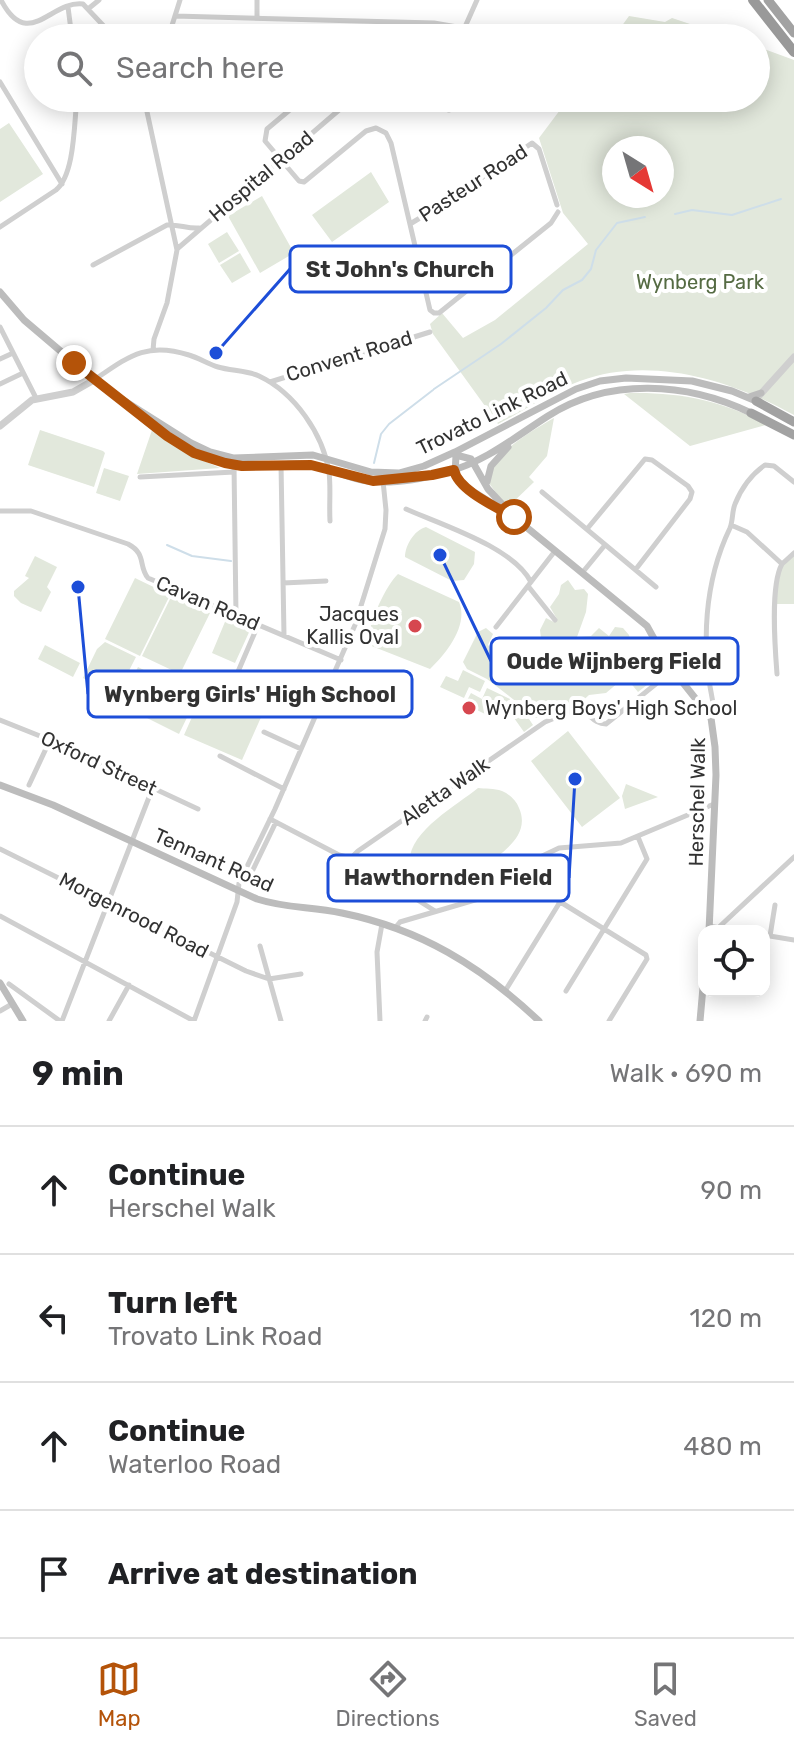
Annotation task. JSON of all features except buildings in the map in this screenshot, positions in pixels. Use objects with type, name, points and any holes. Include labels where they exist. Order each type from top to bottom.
[{"type":"highway","points":[[753,0],[794,52]]},
{"type":"highway","points":[[768,0],[794,33]]},
{"type":"highway","points":[[755,397],[759,411],[770,421]]},
{"type":"highway","points":[[755,397],[794,422]]},
{"type":"highway","points":[[751,413],[794,435]]},
{"type":"main road","points":[[0,292],[24,320],[94,380],[128,404],[210,452],[241,459],[281,460],[355,478],[382,477]]},
{"type":"main road","name":"Trovato Link Road","points":[[382,477],[414,469],[478,440],[576,389],[614,379],[681,379],[755,397]]},
{"type":"main road","name":"Trovato Link Road","points":[[382,477],[454,470],[474,462],[568,405],[617,389],[695,393],[751,413]]},
{"type":"main road","points":[[740,408],[755,397]]},
{"type":"main road","points":[[128,404],[185,448],[234,468],[307,455],[325,457],[382,477]]},
{"type":"main road","points":[[488,489],[487,475],[491,466],[525,431]]},
{"type":"main road","points":[[414,469],[426,469],[478,440]]},
{"type":"main road","points":[[456,455],[474,462]]},
{"type":"main road","points":[[454,470],[456,455]]},
{"type":"main road","name":"Herschel Walk","points":[[474,462],[488,489],[514,517],[647,626],[672,671],[708,712],[715,747],[709,925]]},
{"type":"main road","name":"Herschel Walk","points":[[454,470],[457,480],[465,488],[514,517]]},
{"type":"main road","name":"Tennant Road","points":[[0,785],[53,805],[238,891],[281,907],[337,912],[382,924],[450,952],[505,991],[539,1021]]},
{"type":"main road","points":[[4,983],[23,1021]]},
{"type":"main road","points":[[700,1021],[702,997]]},
{"type":"street","points":[[1,0],[10,14],[22,23],[32,23],[77,3],[91,5],[99,0]]},
{"type":"street","points":[[172,24],[180,0]]},
{"type":"street","points":[[257,0],[257,18]]},
{"type":"street","points":[[465,24],[477,0]]},
{"type":"street","points":[[91,5],[105,24]]},
{"type":"street","points":[[68,7],[70,24]]},
{"type":"street","points":[[175,16],[440,24]]},
{"type":"street","points":[[0,82],[62,185]]},
{"type":"street","points":[[0,227],[62,185],[69,163],[75,112]]},
{"type":"street","points":[[147,112],[177,250],[167,303],[153,350]]},
{"type":"street","points":[[288,112],[265,133],[267,143],[299,181],[304,182],[366,131],[379,129],[391,143],[410,224]]},
{"type":"street","name":"Hospital Road","points":[[177,250],[337,112]]},
{"type":"street","name":"Pasteur Road","points":[[410,224],[529,144],[537,145],[557,209]]},
{"type":"street","name":"Convent Road","points":[[410,224],[430,310],[439,313],[551,223],[557,209]]},
{"type":"street","points":[[93,265],[172,225],[200,228]]},
{"type":"street","points":[[0,327],[36,398]]},
{"type":"street","name":"Convent Road","points":[[270,382],[430,332]]},
{"type":"street","points":[[0,426],[27,402],[73,392],[133,354],[153,350],[181,353],[217,367],[251,373],[270,382],[296,406],[320,440],[328,469],[330,521]]},
{"type":"street","points":[[0,359],[13,353]]},
{"type":"street","points":[[755,397],[794,357]]},
{"type":"street","points":[[0,384],[23,373]]},
{"type":"street","points":[[587,529],[645,459],[652,460],[688,486],[692,492],[690,499],[636,569]]},
{"type":"street","points":[[281,460],[284,635]]},
{"type":"street","points":[[708,712],[713,703],[709,675],[708,595],[735,504],[761,467],[771,464],[794,482]]},
{"type":"street","points":[[140,477],[234,468],[236,615]]},
{"type":"street","points":[[0,916],[194,1021],[237,902],[238,891],[273,820],[341,660],[383,539],[386,519],[382,477]]},
{"type":"street","points":[[542,492],[656,587]]},
{"type":"street","points":[[406,509],[495,550],[525,571],[530,584],[555,620]]},
{"type":"street","name":"Cavan Road","points":[[0,511],[31,511],[128,544],[141,556],[144,574],[148,578],[341,660]]},
{"type":"street","points":[[731,525],[747,532],[782,564]]},
{"type":"street","points":[[582,573],[605,545]]},
{"type":"street","points":[[496,627],[555,551]]},
{"type":"street","points":[[777,674],[775,606],[778,573],[782,564],[794,553]]},
{"type":"street","points":[[283,583],[326,581]]},
{"type":"street","points":[[237,674],[258,625]]},
{"type":"street","name":"Aletta Walk","points":[[351,858],[540,725],[577,709],[585,711],[596,722],[606,724],[672,671]]},
{"type":"street","name":"Oxford Street","points":[[0,720],[198,809]]},
{"type":"street","points":[[264,732],[301,749]]},
{"type":"street","points":[[29,785],[50,740]]},
{"type":"street","points":[[220,756],[284,789]]},
{"type":"street","points":[[4,983],[61,1021],[153,787]]},
{"type":"street","points":[[394,929],[399,923],[485,897],[512,872],[559,848],[608,845],[638,837],[715,803]]},
{"type":"street","points":[[273,820],[339,855],[351,858],[436,912]]},
{"type":"street","points":[[566,991],[647,859],[638,837]]},
{"type":"street","name":"Morgenrood Road","points":[[0,849],[216,957],[269,979]]},
{"type":"street","points":[[721,925],[794,857]]},
{"type":"street","points":[[248,880],[252,864]]},
{"type":"street","points":[[512,872],[646,955],[647,959],[609,1021]]},
{"type":"street","points":[[505,991],[560,902]]},
{"type":"street","points":[[770,925],[775,905]]},
{"type":"street","points":[[380,1021],[377,952],[382,924]]},
{"type":"street","points":[[770,936],[794,940]]},
{"type":"street","points":[[260,946],[281,1021]]},
{"type":"street","points":[[269,979],[301,974]]},
{"type":"street","points":[[109,1021],[129,985]]},
{"type":"street","points":[[0,1011],[12,1004]]},
{"type":"green space","points":[[629,16],[665,22],[672,18],[690,24],[623,24]]},
{"type":"green space","name":"Wynberg Park","points":[[770,51],[794,60],[794,415],[770,402],[717,382],[690,375],[634,370],[580,381],[498,424],[433,334],[430,324],[442,313],[463,338],[495,320],[588,244],[563,213],[539,138],[558,112],[770,112]]},
{"type":"green space","points":[[9,123],[43,174],[0,202],[0,129]]},
{"type":"green space","points":[[371,172],[389,202],[332,242],[312,215]]},
{"type":"green space","points":[[262,196],[294,253],[260,273],[228,216]]},
{"type":"green space","points":[[227,232],[239,251],[219,263],[208,244]]},
{"type":"green space","points":[[240,253],[251,272],[232,283],[220,265]]},
{"type":"green space","points":[[624,394],[700,399],[734,409],[766,425],[690,446]]},
{"type":"green space","points":[[554,418],[547,456],[529,477],[534,482],[507,508],[489,483],[497,462],[514,444]]},
{"type":"green space","points":[[40,430],[105,453],[94,487],[28,465]]},
{"type":"green space","points":[[152,430],[186,453],[220,468],[137,474]]},
{"type":"green space","points":[[104,468],[129,476],[120,501],[96,493]]},
{"type":"green space","points":[[426,527],[475,552],[474,564],[464,580],[452,581],[405,557],[411,539]]},
{"type":"green space","points":[[794,554],[794,604],[775,604],[778,571]]},
{"type":"green space","points":[[35,556],[57,567],[47,587],[51,592],[41,612],[21,603],[14,596],[14,591],[29,578],[25,576]]},
{"type":"green space","name":"Jacques Kallis Oval","points":[[398,574],[459,602],[461,620],[458,629],[449,647],[430,669],[369,645],[370,629],[378,608]]},
{"type":"green space","points":[[135,578],[170,595],[140,656],[105,639]]},
{"type":"green space","points":[[568,580],[575,590],[584,589],[588,594],[586,612],[577,637],[591,636],[599,628],[609,636],[615,627],[623,628],[633,648],[642,654],[657,677],[638,692],[624,675],[606,693],[589,695],[577,706],[555,717],[534,718],[519,704],[533,725],[524,732],[509,711],[518,703],[487,679],[467,669],[463,662],[478,632],[486,628],[493,634],[488,645],[504,663],[513,664],[520,646],[531,651],[541,638],[540,630],[546,618],[554,622],[557,619],[550,607],[561,585]]},
{"type":"green space","points":[[172,595],[210,613],[180,674],[142,656]]},
{"type":"green space","points":[[227,617],[251,628],[235,663],[212,653]]},
{"type":"green space","points":[[105,642],[136,657],[113,702],[94,691],[96,686],[83,678],[97,649]]},
{"type":"green space","points":[[45,645],[80,663],[73,677],[38,659]]},
{"type":"green space","points":[[138,667],[197,697],[179,734],[119,704]]},
{"type":"green space","points":[[213,670],[271,695],[242,760],[184,735]]},
{"type":"green space","points":[[463,670],[485,681],[480,692],[469,687],[464,698],[440,687],[446,676],[458,681]]},
{"type":"green space","points":[[487,688],[510,699],[505,710],[494,705],[489,716],[465,704],[471,693],[482,699]]},
{"type":"green space","points":[[568,731],[620,798],[582,827],[531,761]]},
{"type":"green space","points":[[626,784],[658,797],[625,809],[622,796]]},
{"type":"green space","points":[[478,788],[502,791],[514,800],[522,818],[518,835],[507,849],[460,886],[444,891],[426,887],[411,868],[410,856],[414,845],[432,823]]},
{"type":"waterway","points":[[675,214],[692,210],[732,215],[781,199]]},
{"type":"waterway","points":[[434,389],[501,344],[546,308],[563,290],[582,280],[591,269],[596,250],[617,223],[645,217]]},
{"type":"waterway","points":[[374,463],[381,434],[389,424],[433,390]]},
{"type":"waterway","points":[[167,545],[192,556],[231,561]]},
{"type":"place","name":"St John's Church","points":[[216,353]]},
{"type":"place","name":"Oude Wijnberg Field","points":[[440,555]]},
{"type":"place","name":"Wynberg Girls' High School","points":[[78,587]]},
{"type":"place","name":"Jacques Kallis Oval","points":[[415,626]]},
{"type":"place","name":"Wynberg Boys' High School","points":[[469,708]]},
{"type":"place","name":"Hawthornden Field","points":[[575,779]]},
{"type":"route","points":[[74,363],[167,436],[209,459],[242,466],[311,465],[373,481],[454,470],[455,477],[465,488],[514,517]]}]
